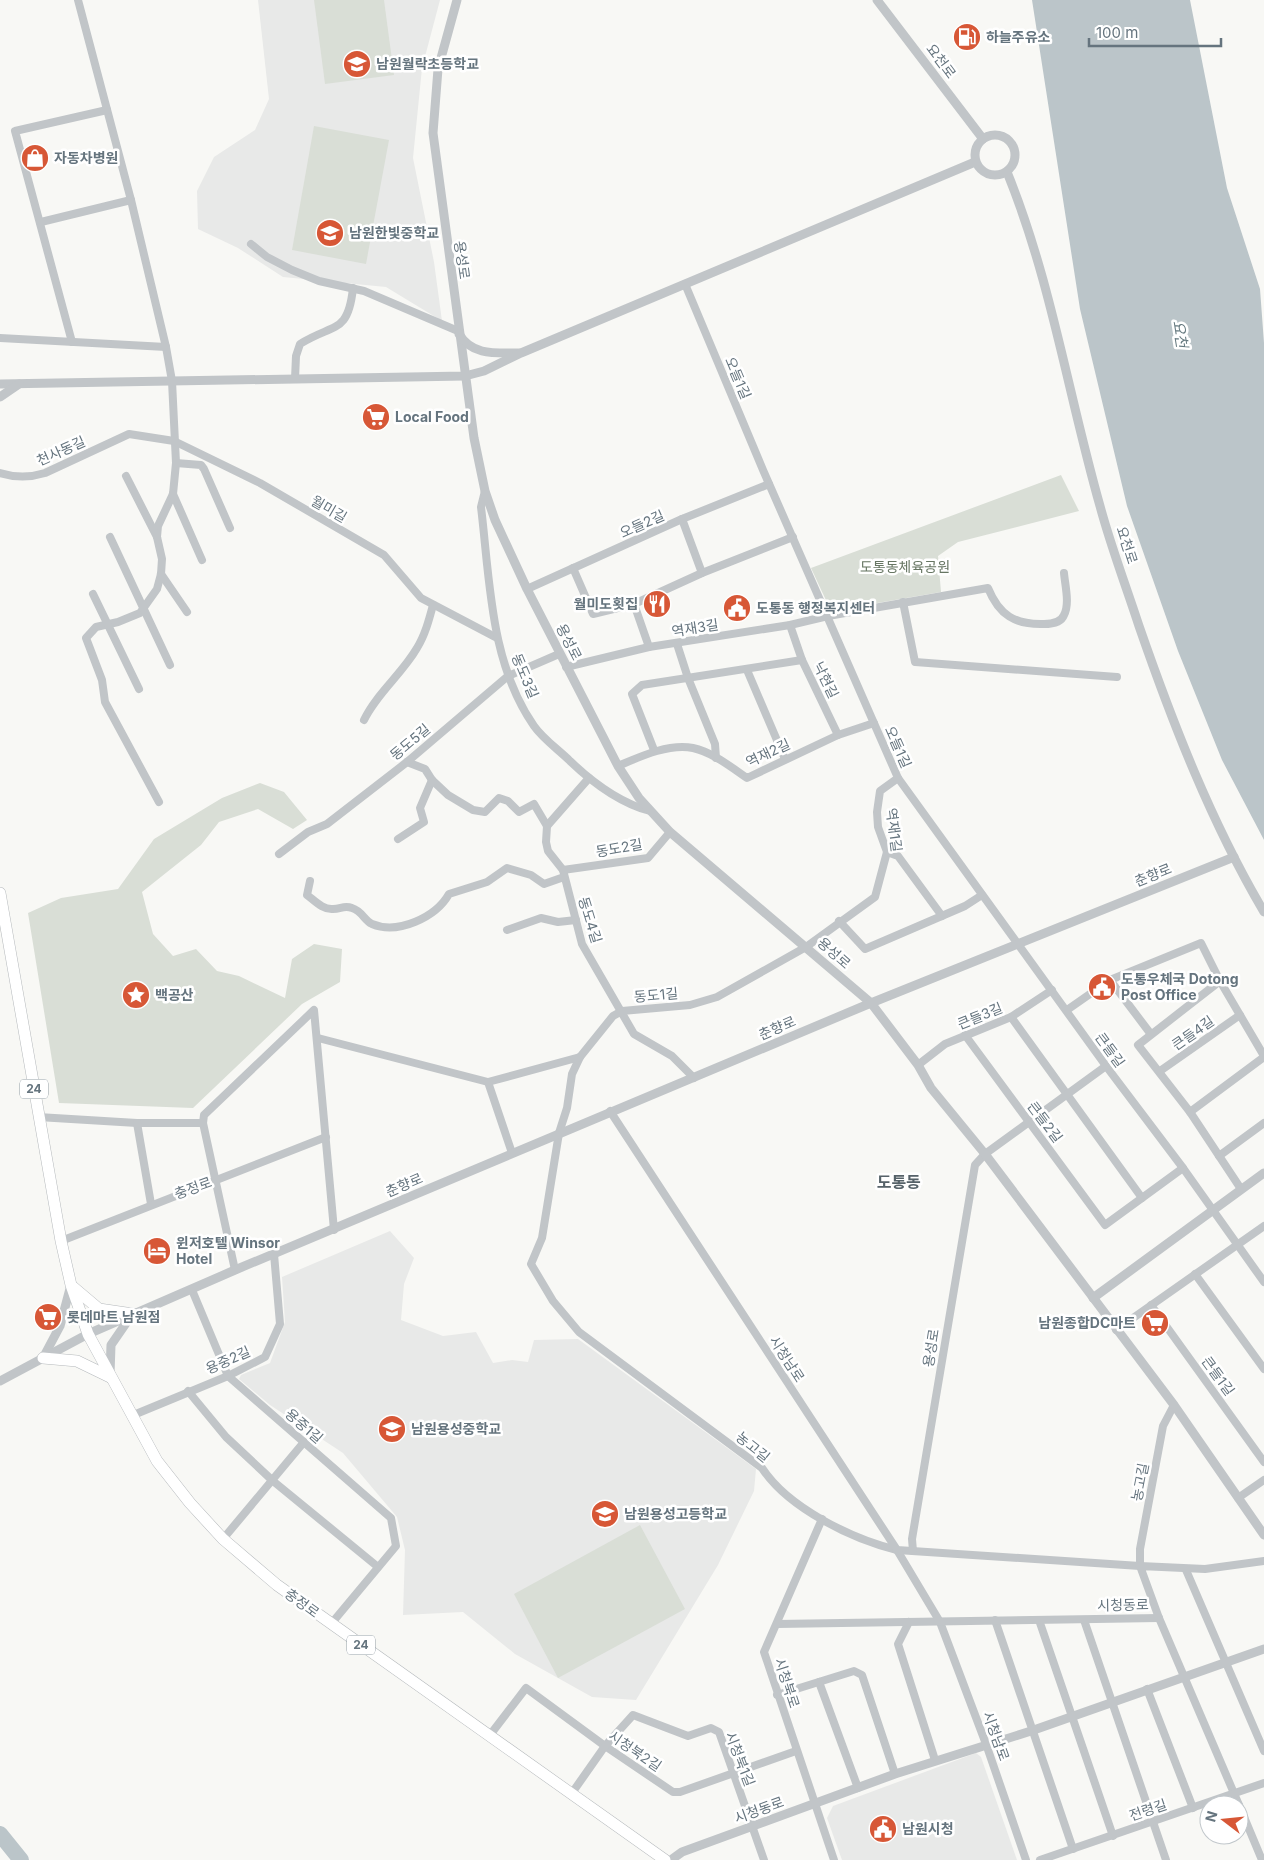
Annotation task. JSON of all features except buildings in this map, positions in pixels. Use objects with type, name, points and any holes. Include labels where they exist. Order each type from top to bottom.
[{"type":"main road","name":"충정로","points":[[0,893],[38,1117],[71,1285],[88,1334],[157,1461],[190,1503],[223,1539],[277,1585],[665,1860]]},
{"type":"main road","points":[[71,1285],[99,1309],[133,1314]]},
{"type":"main road","points":[[43,1358],[77,1361],[110,1377]]},
{"type":"street","points":[[78,0],[130,200],[166,347],[172,381],[176,463],[173,494],[160,520],[157,537]]},
{"type":"street","name":"용성로","points":[[457,0],[438,69],[433,133],[458,332],[479,470],[496,520],[527,590],[559,654],[618,766],[650,811],[670,832],[871,1003],[918,1065],[931,1088],[985,1154],[1174,1405],[1264,1534]]},
{"type":"street","name":"요천로","points":[[877,0],[983,139]]},
{"type":"street","points":[[72,342],[15,131],[106,110]]},
{"type":"street","points":[[989,136],[1003,137],[1013,146],[1014,160],[1007,172],[1001,175],[988,175],[978,167],[975,162],[975,149],[983,139],[989,136]]},
{"type":"street","points":[[0,384],[465,376],[484,371],[521,353],[975,162]]},
{"type":"street","name":"요천로","points":[[1007,172],[1032,236],[1100,505],[1117,562],[1162,692],[1192,766],[1234,857],[1264,912]]},
{"type":"street","points":[[41,222],[130,200]]},
{"type":"street","points":[[251,244],[267,257],[292,270],[319,281],[353,288],[458,332],[463,341],[475,349],[484,352],[521,353]]},
{"type":"street","name":"오들1길","points":[[685,284],[769,484],[794,537],[898,778],[1019,944]]},
{"type":"street","points":[[295,379],[296,356],[300,344],[335,328],[347,318],[353,288]]},
{"type":"street","points":[[0,338],[166,347]]},
{"type":"street","points":[[0,397],[20,384]]},
{"type":"street","name":"월미길","points":[[129,434],[174,441],[260,483],[384,555],[421,598],[497,638]]},
{"type":"street","name":"천사동길","points":[[0,473],[14,477],[31,477],[45,473],[129,434]]},
{"type":"street","points":[[176,463],[201,465],[230,528]]},
{"type":"street","points":[[126,476],[157,537],[162,559],[162,574],[157,590],[140,613],[90,631],[86,638],[102,680],[105,702],[159,802]]},
{"type":"street","name":"오들2길","points":[[527,590],[682,519],[769,484]]},
{"type":"street","name":"동도3길","points":[[485,491],[482,507],[497,638],[508,676],[535,727],[589,778],[635,807],[650,811]]},
{"type":"street","points":[[173,494],[202,560]]},
{"type":"street","points":[[682,519],[702,573]]},
{"type":"street","points":[[110,537],[170,665]]},
{"type":"street","points":[[573,568],[593,614],[634,604],[702,573],[794,537]]},
{"type":"street","name":"역재3길","points":[[566,667],[649,647],[790,625],[828,616],[988,588],[994,603],[1017,622],[1029,625],[1050,624],[1060,621],[1065,614],[1067,602],[1064,573]]},
{"type":"street","points":[[162,574],[187,612]]},
{"type":"street","points":[[93,594],[106,625],[139,689]]},
{"type":"street","points":[[903,602],[915,662],[1117,677]]},
{"type":"street","points":[[364,720],[381,693],[417,650],[426,632],[433,604]]},
{"type":"street","points":[[634,604],[649,647]]},
{"type":"street","points":[[790,625],[802,660]]},
{"type":"street","points":[[677,644],[688,678],[715,744],[716,758]]},
{"type":"street","name":"동도5길","points":[[279,854],[308,832],[327,824],[406,762],[508,676],[559,654]]},
{"type":"street","name":"낙현길","points":[[654,750],[632,694],[642,686],[802,660],[838,735]]},
{"type":"street","points":[[747,670],[785,758]]},
{"type":"street","name":"역재2길","points":[[618,766],[654,750],[692,748],[716,758],[748,778],[785,758],[838,735],[874,723]]},
{"type":"street","points":[[406,762],[425,769],[432,780],[448,795],[473,810],[485,812],[499,798],[508,801],[518,812],[534,804],[547,826],[589,778]]},
{"type":"street","name":"역재1길","points":[[806,947],[839,921],[875,897],[887,852],[878,827],[876,812],[880,791],[898,778]]},
{"type":"street","points":[[398,839],[424,822],[420,808],[432,780]]},
{"type":"street","name":"동도4길","points":[[547,826],[546,842],[548,851],[564,874],[582,944],[634,1034],[672,1056],[694,1078]]},
{"type":"street","name":"동도2길","points":[[310,881],[307,895],[324,908],[334,909],[345,906],[354,908],[362,912],[370,923],[383,928],[402,926],[429,915],[442,906],[449,894],[487,882],[507,868],[531,875],[544,884],[564,874],[648,858],[670,832]]},
{"type":"street","points":[[887,852],[898,856],[942,916]]},
{"type":"street","name":"춘향로","points":[[0,1381],[88,1334],[235,1270],[871,1003],[1234,857]]},
{"type":"street","points":[[839,921],[865,949],[965,906],[982,894]]},
{"type":"street","points":[[507,930],[541,918],[558,922],[576,920]]},
{"type":"street","points":[[1067,1010],[1110,980],[1202,943],[1220,981],[1264,1056],[1190,1112]]},
{"type":"street","name":"큰들길","points":[[1019,944],[1106,1066],[1184,1168],[1264,1282]]},
{"type":"street","name":"동도1길","points":[[559,1133],[567,1108],[572,1074],[580,1057],[613,1016],[622,1011],[690,1005],[717,997],[806,947]]},
{"type":"street","points":[[1110,980],[1150,1033]]},
{"type":"street","name":"큰들4길","points":[[1220,981],[1138,1044],[1160,1071],[1240,1015]]},
{"type":"street","name":"큰들3길","points":[[918,1065],[945,1044],[1011,1017],[1052,990]]},
{"type":"street","points":[[235,1270],[214,1181],[203,1123],[204,1115],[314,1010],[334,1230]]},
{"type":"street","points":[[1011,1017],[1142,1198],[1184,1168]]},
{"type":"street","name":"큰들2길","points":[[965,1035],[1105,1225],[1142,1198]]},
{"type":"street","points":[[318,1038],[488,1082],[580,1057]]},
{"type":"street","points":[[985,1154],[1029,1124],[1106,1066]]},
{"type":"street","points":[[1160,1071],[1190,1112],[1241,1189]]},
{"type":"street","points":[[488,1082],[512,1153]]},
{"type":"street","name":"시청남로","points":[[610,1112],[897,1550],[940,1622],[986,1744],[1026,1860]]},
{"type":"street","points":[[38,1117],[137,1123],[203,1123]]},
{"type":"street","points":[[137,1123],[152,1204]]},
{"type":"street","points":[[1219,1156],[1264,1123]]},
{"type":"street","name":"농고길","points":[[559,1133],[542,1238],[531,1264],[553,1301],[579,1332],[762,1468],[772,1484],[822,1519],[868,1543],[897,1550],[1186,1570],[1264,1561]]},
{"type":"street","name":"충정로","points":[[61,1241],[316,1139],[326,1137]]},
{"type":"street","name":"용성로","points":[[913,1551],[912,1539],[975,1165],[985,1154]]},
{"type":"street","points":[[1093,1298],[1264,1172]]},
{"type":"street","points":[[1116,1330],[1264,1226]]},
{"type":"street","name":"용중2길","points":[[131,1416],[228,1376],[265,1357],[280,1324],[274,1254]]},
{"type":"street","points":[[1195,1274],[1264,1369]]},
{"type":"street","points":[[43,1358],[60,1326],[71,1285]]},
{"type":"street","name":"용중1길","points":[[192,1290],[228,1376],[391,1518],[396,1546],[331,1624]]},
{"type":"street","name":"큰들1길","points":[[1151,1305],[1264,1462]]},
{"type":"street","points":[[110,1377],[111,1345],[133,1314]]},
{"type":"street","points":[[188,1391],[226,1437],[273,1481],[378,1567]]},
{"type":"street","name":"농고길","points":[[1140,1566],[1140,1549],[1163,1426],[1174,1405]]},
{"type":"street","points":[[223,1539],[304,1442]]},
{"type":"street","points":[[1238,1498],[1264,1480]]},
{"type":"street","name":"시청북로","points":[[822,1519],[764,1652],[834,1860]]},
{"type":"street","points":[[1140,1566],[1158,1618]]},
{"type":"street","points":[[1186,1570],[1264,1751]]},
{"type":"street","name":"시청동로","points":[[940,1622],[1158,1618],[1234,1794]]},
{"type":"street","points":[[994,1620],[1072,1849]]},
{"type":"street","points":[[1039,1620],[1113,1836]]},
{"type":"street","name":"시청동로","points":[[1084,1620],[1166,1860]]},
{"type":"street","points":[[909,1622],[898,1644],[935,1760]]},
{"type":"street","points":[[777,1624],[940,1622]]},
{"type":"street","name":"시청동로","points":[[671,1860],[682,1852],[895,1774],[1031,1731],[1224,1661],[1264,1650]]},
{"type":"street","points":[[777,1694],[854,1671],[862,1675],[895,1774]]},
{"type":"street","points":[[819,1682],[858,1788]]},
{"type":"street","name":"시청북2길","points":[[490,1735],[526,1688],[605,1746],[673,1792],[680,1792],[796,1751]]},
{"type":"street","points":[[1147,1688],[1193,1808]]},
{"type":"street","name":"시청북1길","points":[[572,1793],[605,1746],[633,1715],[688,1736],[711,1728],[719,1732],[732,1774],[764,1860]]},
{"type":"street","name":"전령길","points":[[1040,1860],[1264,1784]]},
{"type":"street","name":"시청동로","points":[[1249,1829],[1262,1860]]},
{"type":"shaded area","points":[[258,0],[440,0],[422,68],[413,158],[434,262],[442,321],[386,287],[283,277],[238,248],[198,229],[197,191],[214,157],[255,130],[269,99]]},
{"type":"shaded area","name":"남원용성고등학교","points":[[390,1231],[414,1258],[404,1284],[401,1320],[443,1336],[476,1332],[493,1363],[512,1360],[528,1362],[534,1340],[578,1339],[756,1469],[754,1491],[718,1565],[636,1700],[592,1697],[515,1654],[463,1612],[403,1615],[405,1550],[397,1517],[343,1453],[270,1405],[239,1379],[241,1375],[270,1363],[285,1322],[282,1277]]},
{"type":"shaded area","points":[[976,1753],[981,1757],[1017,1860],[842,1860],[827,1818],[833,1806]]},
{"type":"green space","points":[[314,0],[384,0],[394,75],[325,84]]},
{"type":"green space","points":[[314,126],[389,140],[366,264],[292,250]]},
{"type":"green space","name":"도통동체육공원","points":[[1061,475],[1079,511],[958,542],[938,556],[941,592],[831,611],[811,568]]},
{"type":"green space","points":[[260,783],[284,792],[307,820],[293,829],[258,809],[219,822],[201,845],[142,892],[153,934],[173,956],[196,949],[217,971],[239,976],[285,998],[292,959],[314,944],[342,949],[340,982],[302,1004],[193,1108],[59,1103],[28,913],[61,898],[118,889],[154,839],[222,798]]},
{"type":"green space","points":[[640,1525],[685,1609],[558,1678],[514,1594]]},
{"type":"water","name":"요천","points":[[1032,0],[1190,0],[1227,188],[1260,289],[1264,343],[1264,840],[1222,760],[1178,651],[1127,506],[1080,309]]},
{"type":"waterway","points":[[0,1834],[21,1860]]},
{"type":"place","name":"하늘주유소","points":[[967,37]]},
{"type":"place","name":"남원월락초등학교","points":[[357,64]]},
{"type":"place","name":"자동차병원","points":[[35,158]]},
{"type":"place","name":"남원한빛중학교","points":[[330,233]]},
{"type":"place","name":"Local Food","points":[[376,417]]},
{"type":"place","name":"월미도횟집","points":[[657,604]]},
{"type":"place","name":"도통동 행정복지센터","points":[[737,608]]},
{"type":"place","name":"도통우체국 Dotong Post Office","points":[[1102,987]]},
{"type":"place","name":"백공산","points":[[136,995]]},
{"type":"place","name":"윈저호텔 Winsor Hotel","points":[[157,1251]]},
{"type":"place","name":"롯데마트 남원점","points":[[48,1317]]},
{"type":"place","name":"남원종합DC마트","points":[[1155,1323]]},
{"type":"place","name":"남원용성중학교","points":[[392,1429]]},
{"type":"place","name":"남원용성고등학교","points":[[605,1514]]},
{"type":"place","name":"남원시청","points":[[883,1829]]},
{"type":"district","name":"도통동","points":[[899,1182]]}]
